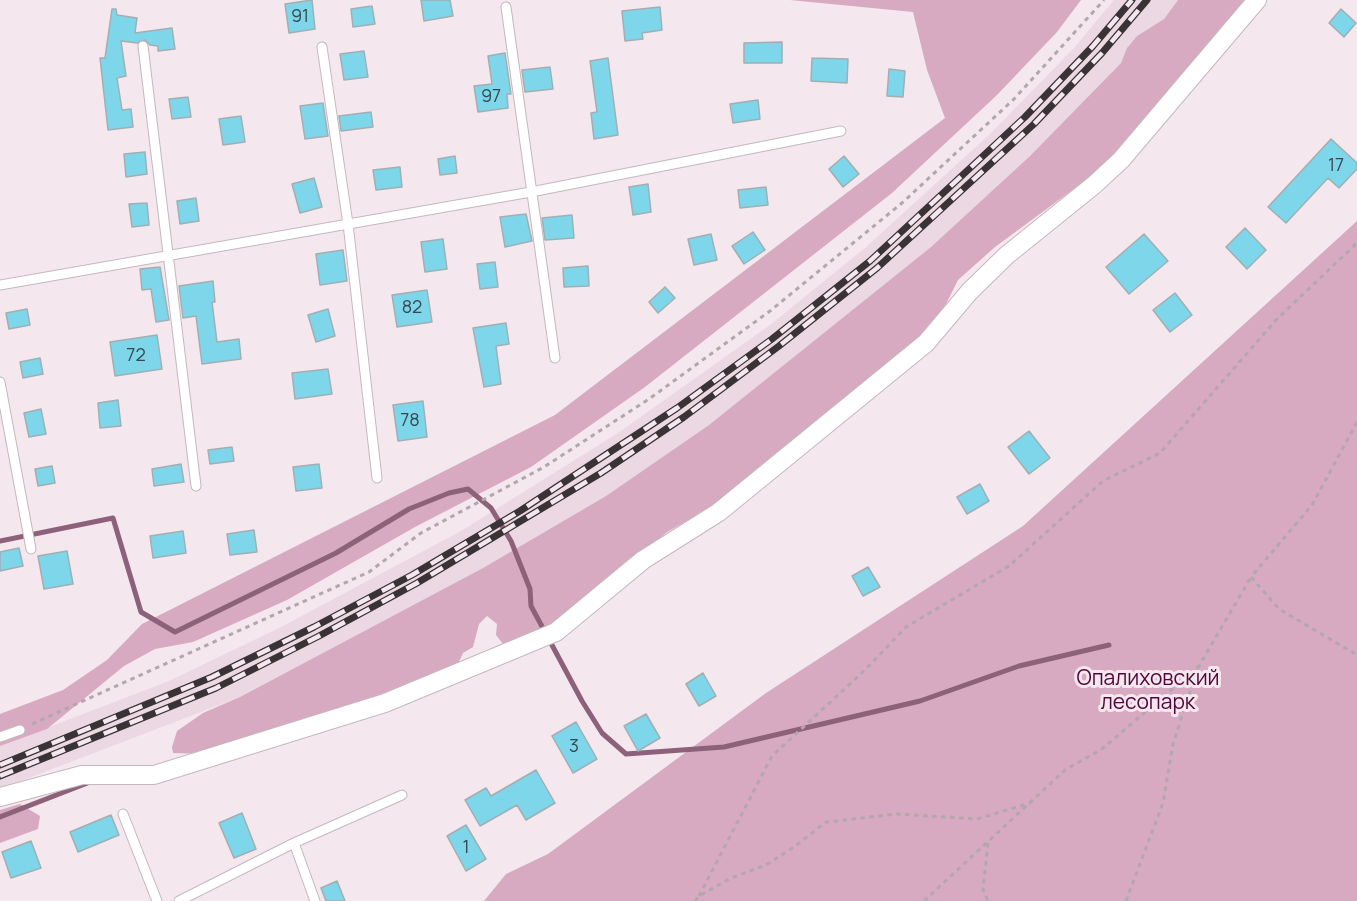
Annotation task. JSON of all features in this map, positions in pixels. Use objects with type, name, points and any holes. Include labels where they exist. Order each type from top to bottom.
[{"type":"street","points":[[0,797],[82,775],[154,775],[385,703],[556,632],[644,560],[719,512],[926,343],[970,291],[1007,255],[1094,185],[1121,160],[1257,0]]},
{"type":"lane","points":[[506,7],[555,358]]},
{"type":"lane","points":[[143,46],[196,486]]},
{"type":"lane","points":[[322,47],[348,224],[377,478]]},
{"type":"lane","points":[[0,285],[531,192],[841,131]]},
{"type":"lane","points":[[0,382],[30,549]]},
{"type":"lane","points":[[0,737],[20,730]]},
{"type":"lane","points":[[179,901],[294,843],[402,795]]},
{"type":"lane","points":[[123,814],[157,901]]},
{"type":"lane","points":[[294,843],[315,901]]},
{"type":"path","points":[[20,730],[369,572],[421,533],[544,467],[649,399],[770,311],[902,203],[1014,99],[1104,0]]},
{"type":"path","points":[[695,901],[772,756],[864,671],[906,627],[1009,566],[1103,481],[1160,453],[1277,319],[1357,243]]},
{"type":"path","points":[[1126,901],[1163,803],[1173,744],[1199,666],[1251,577],[1312,505],[1357,422]]},
{"type":"path","points":[[1251,577],[1279,609],[1357,656]]},
{"type":"path","points":[[924,901],[1065,770],[1102,749],[1199,666]]},
{"type":"path","points":[[699,896],[731,878],[766,865],[826,822],[897,814],[977,819],[1032,803]]},
{"type":"path","points":[[988,841],[983,890],[988,901]]},
{"type":"shaded area","points":[[1114,0],[1178,0],[1164,19],[1137,36],[1127,48],[1121,63],[1030,156],[931,247],[709,425],[606,496],[483,568],[240,697],[0,789],[0,746],[169,681],[281,627],[461,531],[618,433],[770,325],[866,247],[990,134],[1073,49]]},
{"type":"green space","points":[[790,0],[1081,0],[1057,32],[997,95],[892,193],[645,387],[531,467],[415,527],[287,600],[193,642],[155,649],[124,666],[47,729],[0,746],[0,714],[63,690],[107,660],[142,624],[555,415],[945,118],[927,70],[913,12]]},
{"type":"green space","points":[[1178,0],[1249,0],[1113,160],[995,247],[958,280],[946,304],[925,333],[844,405],[708,509],[667,532],[582,606],[552,627],[510,644],[503,644],[496,635],[497,624],[487,616],[479,624],[473,647],[463,653],[458,664],[410,687],[207,754],[173,753],[172,747],[177,731],[203,713],[240,697],[483,568],[606,496],[709,425],[931,247],[1030,156],[1121,63],[1127,48],[1137,36],[1164,19]]},
{"type":"green space","name":"Опалиховский лесопарк","points":[[1357,221],[1357,901],[484,901],[506,874],[548,854],[766,693],[1023,526]]},
{"type":"green space","points":[[20,804],[40,816],[38,829],[0,843],[0,810]]},
{"type":"building","points":[[312,0],[315,29],[289,33],[285,4]]},
{"type":"building","points":[[421,0],[450,0],[453,16],[424,21]]},
{"type":"building","points":[[372,6],[375,24],[353,27],[351,9]]},
{"type":"building","points":[[660,7],[662,30],[642,33],[643,39],[625,41],[622,11]]},
{"type":"building","points":[[112,9],[116,9],[117,15],[137,18],[135,33],[172,28],[175,49],[158,51],[158,46],[150,45],[145,40],[137,43],[121,41],[126,76],[117,78],[122,110],[131,109],[133,127],[108,130],[100,58],[105,58]]},
{"type":"building","points":[[1341,9],[1356,23],[1344,37],[1329,23]]},
{"type":"building","points":[[782,42],[782,63],[744,63],[744,43]]},
{"type":"building","points":[[364,51],[368,77],[344,80],[340,54]]},
{"type":"building","points":[[505,53],[511,94],[507,94],[508,108],[478,112],[474,86],[492,84],[488,56]]},
{"type":"building","points":[[608,58],[618,135],[594,139],[591,113],[597,112],[590,61]]},
{"type":"building","points":[[812,58],[848,59],[847,83],[811,81]]},
{"type":"building","points":[[550,67],[553,89],[525,92],[522,70]]},
{"type":"building","points":[[889,69],[905,71],[903,97],[887,96]]},
{"type":"building","points":[[188,97],[191,117],[172,119],[169,99]]},
{"type":"building","points":[[758,100],[760,119],[733,123],[730,104]]},
{"type":"building","points":[[323,103],[328,136],[305,139],[300,106]]},
{"type":"building","points":[[371,112],[373,127],[341,131],[339,116]]},
{"type":"building","points":[[241,116],[245,142],[223,145],[219,119]]},
{"type":"building","points":[[1331,139],[1357,163],[1357,169],[1339,188],[1328,178],[1286,223],[1268,207]]},
{"type":"building","points":[[145,152],[147,174],[126,177],[124,154]]},
{"type":"building","points":[[455,156],[457,173],[440,175],[438,159]]},
{"type":"building","points":[[844,156],[859,174],[843,187],[829,169]]},
{"type":"building","points":[[400,167],[402,187],[376,190],[373,170]]},
{"type":"building","points":[[314,178],[322,207],[300,213],[292,184]]},
{"type":"building","points":[[648,184],[651,212],[633,215],[629,187]]},
{"type":"building","points":[[766,187],[768,205],[740,208],[738,190]]},
{"type":"building","points":[[196,198],[199,221],[180,224],[177,201]]},
{"type":"building","points":[[147,203],[149,225],[132,227],[129,204]]},
{"type":"building","points":[[526,214],[532,241],[505,247],[500,217]]},
{"type":"building","points":[[572,215],[574,238],[545,240],[542,218]]},
{"type":"building","points":[[1245,228],[1266,250],[1247,269],[1226,247]]},
{"type":"building","points":[[753,232],[765,250],[744,264],[732,246]]},
{"type":"building","points":[[711,234],[717,260],[694,265],[688,239]]},
{"type":"building","points":[[1144,234],[1168,261],[1129,294],[1106,267]]},
{"type":"building","points":[[443,239],[447,269],[425,272],[421,242]]},
{"type":"building","points":[[343,250],[347,281],[320,285],[316,254]]},
{"type":"building","points":[[495,262],[498,287],[480,289],[477,264]]},
{"type":"building","points":[[588,266],[589,286],[564,287],[563,268]]},
{"type":"building","points":[[160,267],[169,320],[156,322],[151,289],[142,290],[140,269]]},
{"type":"building","points":[[213,281],[215,302],[212,302],[217,342],[239,339],[241,359],[202,364],[196,316],[183,318],[179,286]]},
{"type":"building","points":[[665,287],[675,298],[658,313],[649,302]]},
{"type":"building","points":[[427,290],[432,322],[397,327],[392,295]]},
{"type":"building","points":[[1175,293],[1192,315],[1170,332],[1153,310]]},
{"type":"building","points":[[27,309],[30,325],[9,329],[6,313]]},
{"type":"building","points":[[328,309],[335,336],[316,342],[308,315]]},
{"type":"building","points":[[506,323],[509,344],[496,346],[501,384],[484,387],[473,328]]},
{"type":"building","points":[[157,335],[162,369],[115,376],[110,342]]},
{"type":"building","points":[[40,358],[43,374],[23,378],[20,362]]},
{"type":"building","points":[[328,369],[332,394],[295,399],[292,373]]},
{"type":"building","points":[[118,400],[121,426],[100,428],[98,403]]},
{"type":"building","points":[[423,401],[427,437],[398,441],[393,405]]},
{"type":"building","points":[[41,409],[46,434],[29,437],[24,413]]},
{"type":"building","points":[[1029,431],[1050,458],[1029,474],[1008,447]]},
{"type":"building","points":[[232,447],[234,461],[210,464],[208,450]]},
{"type":"building","points":[[181,464],[184,482],[154,486],[152,469]]},
{"type":"building","points":[[319,464],[322,488],[296,491],[293,467]]},
{"type":"building","points":[[52,466],[55,483],[38,486],[35,469]]},
{"type":"building","points":[[980,484],[989,501],[967,514],[957,497]]},
{"type":"building","points":[[254,530],[257,552],[230,555],[227,534]]},
{"type":"building","points":[[183,531],[186,553],[153,558],[150,536]]},
{"type":"building","points":[[19,548],[23,566],[0,571],[0,552]]},
{"type":"building","points":[[67,551],[73,584],[44,589],[38,556]]},
{"type":"building","points":[[868,567],[880,587],[863,596],[852,576]]},
{"type":"building","points":[[703,673],[716,696],[699,706],[686,684]]},
{"type":"building","points":[[646,714],[660,738],[638,751],[624,726]]},
{"type":"building","points":[[576,722],[597,759],[573,773],[552,736]]},
{"type":"building","points":[[536,770],[555,803],[526,820],[517,805],[480,826],[465,800],[486,788],[491,796]]},
{"type":"building","points":[[242,813],[256,849],[234,858],[219,823]]},
{"type":"building","points":[[111,815],[119,835],[78,852],[70,832]]},
{"type":"building","points":[[466,825],[486,859],[466,871],[447,836]]},
{"type":"building","points":[[31,841],[41,868],[11,878],[2,852]]},
{"type":"building","points":[[337,881],[345,901],[326,901],[321,888]]},
{"type":"waterway","points":[[0,541],[113,518],[141,612],[175,632],[336,553],[409,509],[449,493],[468,489],[491,508],[511,541],[530,589],[531,606],[582,701],[602,733],[626,754],[724,747],[920,701],[1019,666],[1109,645]]},
{"type":"waterway","points":[[0,817],[90,782]]},
{"type":"railway","points":[[0,765],[212,677],[314,627],[412,575],[520,511],[677,408],[772,339],[870,261],[1025,117],[1093,46],[1132,0]]},
{"type":"railway","points":[[0,776],[216,688],[319,636],[417,583],[601,473],[684,417],[779,346],[877,268],[1034,124],[1102,53],[1147,0]]}]
